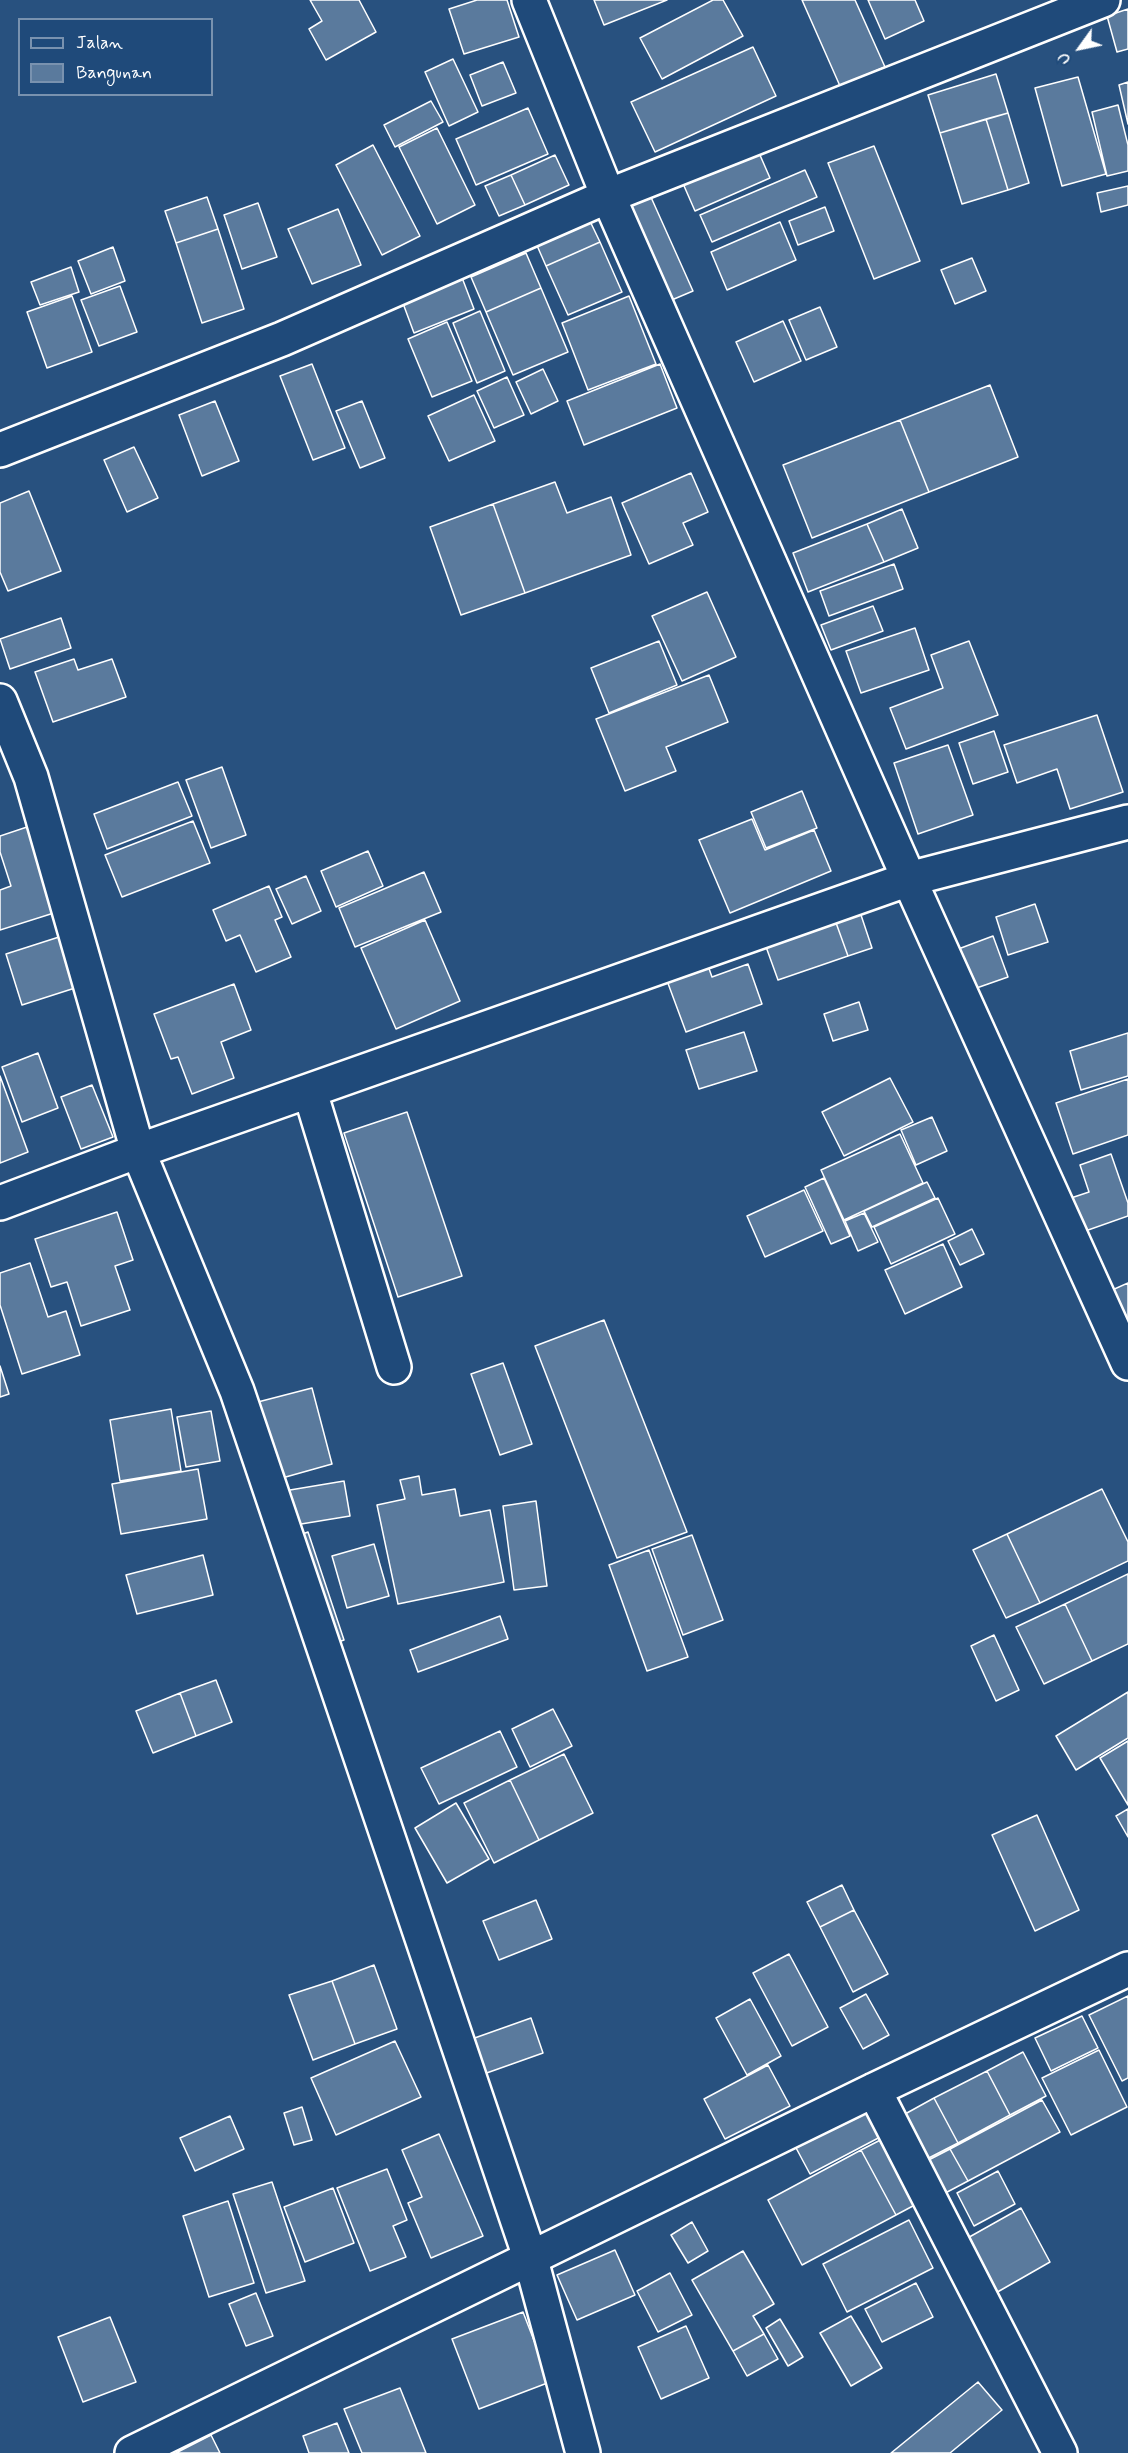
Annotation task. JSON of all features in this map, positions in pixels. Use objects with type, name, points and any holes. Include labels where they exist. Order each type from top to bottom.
[{"type":"street","points":[[529,0],[608,196],[909,879],[1128,1363]]},
{"type":"street","points":[[0,450],[282,339],[608,196],[1102,0]]},
{"type":"street","points":[[0,701],[31,777],[138,1151],[237,1391],[531,2260],[583,2453]]},
{"type":"street","points":[[0,1203],[138,1151],[909,879],[1128,822]]},
{"type":"street","points":[[310,1092],[394,1367]]},
{"type":"street","points":[[132,2453],[531,2260],[874,2090],[1128,1969]]},
{"type":"street","points":[[874,2090],[1060,2453]]},
{"type":"building","points":[[310,0],[359,0],[376,32],[326,60],[309,29],[322,21]]},
{"type":"building","points":[[477,0],[507,0],[519,37],[464,54],[449,9]]},
{"type":"building","points":[[594,0],[667,0],[604,25]]},
{"type":"building","points":[[713,0],[723,0],[743,36],[662,79],[640,38]]},
{"type":"building","points":[[802,0],[855,0],[885,67],[840,86]]},
{"type":"building","points":[[868,0],[915,0],[924,21],[885,39]]},
{"type":"building","points":[[1128,9],[1128,49],[1117,52],[1107,16]]},
{"type":"building","points":[[753,47],[776,96],[655,152],[631,102]]},
{"type":"building","points":[[453,59],[478,112],[449,126],[425,72]]},
{"type":"building","points":[[503,62],[516,93],[482,106],[470,75]]},
{"type":"building","points":[[996,74],[1008,113],[940,133],[928,95]]},
{"type":"building","points":[[1078,77],[1106,174],[1062,186],[1035,88]]},
{"type":"building","points":[[1128,82],[1128,124],[1119,85]]},
{"type":"building","points":[[431,101],[443,122],[395,147],[384,125]]},
{"type":"building","points":[[1118,105],[1128,145],[1128,171],[1107,176],[1092,112]]},
{"type":"building","points":[[528,108],[548,154],[476,185],[456,139]]},
{"type":"building","points":[[1008,113],[1029,183],[1008,190],[986,119]]},
{"type":"building","points":[[986,119],[1008,190],[962,204],[940,133]]},
{"type":"building","points":[[437,128],[475,205],[437,224],[399,147]]},
{"type":"building","points":[[373,145],[420,236],[382,255],[336,165]]},
{"type":"building","points":[[756,146],[770,178],[695,211],[681,179]]},
{"type":"building","points":[[874,146],[920,261],[874,279],[828,163]]},
{"type":"building","points":[[555,155],[569,185],[525,205],[511,175]]},
{"type":"building","points":[[805,170],[817,197],[712,242],[700,215]]},
{"type":"building","points":[[511,175],[525,205],[499,216],[485,186]]},
{"type":"building","points":[[1128,186],[1128,205],[1101,212],[1097,193]]},
{"type":"building","points":[[650,195],[693,291],[667,302],[625,207]]},
{"type":"building","points":[[207,197],[218,229],[176,243],[165,211]]},
{"type":"building","points":[[258,203],[277,257],[242,269],[224,215]]},
{"type":"building","points":[[825,207],[834,231],[798,245],[789,221]]},
{"type":"building","points":[[338,209],[361,265],[312,284],[288,229]]},
{"type":"building","points":[[588,217],[600,242],[546,266],[535,241]]},
{"type":"building","points":[[780,222],[796,260],[727,290],[711,252]]},
{"type":"building","points":[[218,229],[244,309],[202,323],[176,243]]},
{"type":"building","points":[[600,242],[622,292],[568,315],[546,266]]},
{"type":"building","points":[[113,247],[125,281],[91,294],[78,261]]},
{"type":"building","points":[[526,253],[541,288],[486,312],[471,277]]},
{"type":"building","points":[[972,258],[986,291],[955,304],[941,270]]},
{"type":"building","points":[[71,267],[79,292],[40,305],[31,282]]},
{"type":"building","points":[[461,275],[474,309],[414,333],[401,298]]},
{"type":"building","points":[[120,286],[137,332],[99,346],[81,300]]},
{"type":"building","points":[[541,288],[568,352],[513,375],[486,312]]},
{"type":"building","points":[[72,296],[92,352],[47,368],[27,312]]},
{"type":"building","points":[[629,296],[656,364],[588,390],[562,323]]},
{"type":"building","points":[[820,307],[837,347],[806,360],[789,320]]},
{"type":"building","points":[[480,311],[505,371],[477,383],[453,323]]},
{"type":"building","points":[[783,321],[801,361],[754,382],[736,342]]},
{"type":"building","points":[[447,322],[472,381],[432,397],[408,339]]},
{"type":"building","points":[[312,364],[345,448],[313,460],[280,376]]},
{"type":"building","points":[[660,364],[677,408],[584,445],[567,401]]},
{"type":"building","points":[[543,369],[558,401],[531,414],[516,382]]},
{"type":"building","points":[[507,377],[524,415],[494,428],[477,391]]},
{"type":"building","points":[[990,385],[1018,457],[929,492],[900,420]]},
{"type":"building","points":[[474,395],[495,441],[449,461],[428,416]]},
{"type":"building","points":[[215,401],[239,461],[202,476],[179,415]]},
{"type":"building","points":[[362,401],[385,458],[360,468],[336,411]]},
{"type":"building","points":[[900,420],[929,492],[812,538],[783,465]]},
{"type":"building","points":[[134,447],[158,498],[127,512],[104,460]]},
{"type":"building","points":[[691,473],[708,512],[683,523],[693,545],[649,564],[622,503]]},
{"type":"building","points":[[555,482],[567,513],[611,497],[631,555],[525,593],[493,504]]},
{"type":"building","points":[[29,491],[61,571],[8,591],[0,572],[0,503]]},
{"type":"building","points":[[493,504],[525,593],[461,615],[430,527]]},
{"type":"building","points":[[902,509],[918,548],[884,562],[867,524]]},
{"type":"building","points":[[867,524],[884,562],[808,592],[793,553]]},
{"type":"building","points":[[894,564],[903,589],[829,616],[820,591]]},
{"type":"building","points":[[707,592],[736,657],[682,681],[652,616]]},
{"type":"building","points":[[873,606],[883,631],[831,650],[821,625]]},
{"type":"building","points":[[61,618],[71,648],[10,669],[0,639]]},
{"type":"building","points":[[915,628],[929,670],[861,693],[846,651]]},
{"type":"building","points":[[659,641],[677,685],[609,713],[591,668]]},
{"type":"building","points":[[969,641],[998,715],[906,749],[890,708],[943,688],[931,655]]},
{"type":"building","points":[[74,659],[78,670],[112,659],[126,697],[53,722],[35,672]]},
{"type":"building","points":[[709,675],[728,722],[666,747],[676,771],[625,791],[596,719]]},
{"type":"building","points":[[1097,715],[1123,792],[1070,809],[1057,769],[1017,783],[1004,745]]},
{"type":"building","points":[[994,731],[1008,772],[973,784],[959,743]]},
{"type":"building","points":[[948,745],[973,815],[918,834],[894,763]]},
{"type":"building","points":[[222,767],[246,835],[211,848],[186,780]]},
{"type":"building","points":[[178,782],[192,816],[107,849],[94,814]]},
{"type":"building","points":[[802,791],[817,828],[766,848],[751,812]]},
{"type":"building","points":[[752,819],[765,850],[814,830],[831,871],[730,913],[699,840]]},
{"type":"building","points":[[193,821],[210,863],[122,897],[105,855]]},
{"type":"building","points":[[30,826],[57,912],[0,930],[0,890],[11,886],[0,852],[0,836]]},
{"type":"building","points":[[368,851],[383,886],[336,907],[321,871]]},
{"type":"building","points":[[424,872],[441,912],[355,947],[339,908]]},
{"type":"building","points":[[306,876],[321,911],[292,924],[276,889]]},
{"type":"building","points":[[269,886],[282,917],[275,920],[291,957],[256,972],[240,935],[226,941],[213,910]]},
{"type":"building","points":[[1035,904],[1048,942],[1008,955],[996,917]]},
{"type":"building","points":[[860,912],[872,948],[848,956],[835,920]]},
{"type":"building","points":[[425,920],[460,1001],[396,1029],[361,948]]},
{"type":"building","points":[[835,920],[848,956],[778,980],[765,944]]},
{"type":"building","points":[[993,936],[1008,977],[968,991],[953,951]]},
{"type":"building","points":[[59,937],[75,988],[22,1005],[6,954]]},
{"type":"building","points":[[707,963],[712,977],[748,964],[762,1004],[686,1032],[666,978]]},
{"type":"building","points":[[234,984],[251,1030],[221,1042],[234,1078],[192,1094],[178,1057],[171,1059],[154,1014]]},
{"type":"building","points":[[859,1002],[868,1030],[833,1041],[824,1014]]},
{"type":"building","points":[[744,1032],[757,1071],[699,1089],[686,1050]]},
{"type":"building","points":[[1128,1033],[1128,1076],[1081,1090],[1070,1051]]},
{"type":"building","points":[[38,1053],[58,1108],[22,1122],[2,1067]]},
{"type":"building","points":[[0,1076],[28,1152],[0,1163]]},
{"type":"building","points":[[890,1078],[913,1122],[844,1156],[822,1112]]},
{"type":"building","points":[[1128,1079],[1128,1135],[1073,1154],[1056,1103]]},
{"type":"building","points":[[92,1085],[113,1137],[81,1149],[61,1097]]},
{"type":"building","points":[[407,1112],[462,1276],[398,1297],[344,1133]]},
{"type":"building","points":[[932,1117],[947,1151],[916,1165],[901,1130]]},
{"type":"building","points":[[900,1134],[923,1183],[844,1220],[821,1170]]},
{"type":"building","points":[[1111,1154],[1128,1203],[1128,1216],[1074,1235],[1062,1201],[1089,1192],[1080,1165]]},
{"type":"building","points":[[824,1178],[850,1236],[831,1244],[805,1187]]},
{"type":"building","points":[[927,1182],[935,1198],[872,1227],[864,1211]]},
{"type":"building","points":[[804,1190],[823,1231],[765,1257],[747,1216]]},
{"type":"building","points":[[938,1198],[955,1234],[891,1264],[874,1227]]},
{"type":"building","points":[[117,1212],[133,1260],[115,1266],[130,1310],[81,1326],[67,1282],[51,1287],[35,1239]]},
{"type":"building","points":[[864,1213],[878,1242],[858,1251],[845,1221]]},
{"type":"building","points":[[972,1229],[984,1254],[960,1265],[948,1241]]},
{"type":"building","points":[[943,1244],[962,1287],[905,1314],[885,1270]]},
{"type":"building","points":[[30,1263],[48,1317],[66,1311],[80,1355],[22,1374],[0,1305],[0,1273]]},
{"type":"building","points":[[1128,1283],[1128,1329],[1110,1291]]},
{"type":"building","points":[[604,1320],[687,1532],[617,1558],[535,1346]]},
{"type":"building","points":[[503,1363],[532,1444],[500,1455],[471,1374]]},
{"type":"building","points":[[0,1366],[9,1394],[0,1397]]},
{"type":"building","points":[[312,1388],[332,1464],[275,1480],[254,1403]]},
{"type":"building","points":[[171,1409],[181,1471],[120,1481],[110,1420]]},
{"type":"building","points":[[211,1411],[220,1461],[186,1467],[177,1417]]},
{"type":"building","points":[[198,1469],[207,1519],[121,1534],[112,1484]]},
{"type":"building","points":[[419,1476],[422,1495],[455,1489],[460,1516],[490,1510],[504,1582],[398,1604],[377,1505],[405,1499],[400,1480]]},
{"type":"building","points":[[344,1481],[350,1516],[289,1526],[284,1491]]},
{"type":"building","points":[[1102,1489],[1128,1542],[1128,1561],[1040,1603],[1007,1534]]},
{"type":"building","points":[[536,1501],[547,1586],[514,1590],[503,1506]]},
{"type":"building","points":[[308,1532],[344,1640],[332,1644],[297,1536]]},
{"type":"building","points":[[1007,1534],[1040,1603],[1006,1618],[973,1550]]},
{"type":"building","points":[[692,1535],[723,1620],[683,1635],[652,1549]]},
{"type":"building","points":[[374,1544],[389,1596],[347,1608],[332,1556]]},
{"type":"building","points":[[649,1550],[688,1657],[647,1671],[609,1565]]},
{"type":"building","points":[[203,1555],[213,1595],[137,1614],[126,1575]]},
{"type":"building","points":[[1128,1574],[1128,1644],[1092,1661],[1065,1604]]},
{"type":"building","points":[[1065,1604],[1092,1661],[1044,1684],[1016,1627]]},
{"type":"building","points":[[500,1616],[508,1639],[418,1672],[410,1650]]},
{"type":"building","points":[[994,1635],[1019,1690],[996,1701],[971,1646]]},
{"type":"building","points":[[216,1680],[232,1722],[196,1736],[180,1693]]},
{"type":"building","points":[[1128,1692],[1128,1738],[1076,1770],[1056,1736]]},
{"type":"building","points":[[180,1693],[196,1736],[153,1753],[136,1711]]},
{"type":"building","points":[[553,1709],[572,1746],[530,1767],[512,1729]]},
{"type":"building","points":[[500,1731],[517,1767],[439,1804],[421,1768]]},
{"type":"building","points":[[1128,1741],[1128,1805],[1100,1758]]},
{"type":"building","points":[[564,1754],[593,1813],[539,1840],[510,1780]]},
{"type":"building","points":[[510,1780],[539,1840],[494,1863],[464,1803]]},
{"type":"building","points":[[456,1803],[489,1859],[447,1883],[415,1828]]},
{"type":"building","points":[[1128,1809],[1128,1837],[1116,1816]]},
{"type":"building","points":[[1037,1815],[1079,1910],[1035,1931],[992,1835]]},
{"type":"building","points":[[842,1885],[854,1910],[820,1927],[807,1902]]},
{"type":"building","points":[[536,1900],[552,1939],[499,1960],[483,1921]]},
{"type":"building","points":[[854,1910],[888,1974],[853,1992],[820,1927]]},
{"type":"building","points":[[789,1954],[828,2027],[792,2046],[753,1973]]},
{"type":"building","points":[[374,1965],[397,2029],[355,2044],[332,1981]]},
{"type":"building","points":[[332,1981],[355,2044],[313,2060],[289,1995]]},
{"type":"building","points":[[866,1994],[889,2035],[863,2049],[840,2008]]},
{"type":"building","points":[[1128,1996],[1128,2078],[1122,2081],[1089,2015]]},
{"type":"building","points":[[750,1999],[781,2056],[747,2075],[716,2018]]},
{"type":"building","points":[[1082,2016],[1098,2048],[1051,2071],[1035,2038]]},
{"type":"building","points":[[531,2018],[543,2053],[481,2075],[469,2040]]},
{"type":"building","points":[[395,2041],[421,2097],[336,2135],[311,2078]]},
{"type":"building","points":[[1099,2050],[1127,2107],[1071,2135],[1042,2078]]},
{"type":"building","points":[[1023,2052],[1046,2096],[1010,2115],[987,2071]]},
{"type":"building","points":[[768,2065],[790,2106],[725,2139],[704,2099]]},
{"type":"building","points":[[987,2071],[1010,2115],[958,2143],[934,2098]]},
{"type":"building","points":[[934,2098],[958,2143],[919,2163],[896,2119]]},
{"type":"building","points":[[1042,2100],[1060,2132],[968,2181],[950,2149]]},
{"type":"building","points":[[302,2107],[312,2140],[294,2145],[284,2113]]},
{"type":"building","points":[[870,2107],[884,2135],[810,2174],[795,2146]]},
{"type":"building","points":[[230,2116],[244,2149],[195,2171],[180,2138]]},
{"type":"building","points":[[439,2134],[483,2236],[431,2258],[408,2203],[422,2197],[402,2150]]},
{"type":"building","points":[[892,2134],[926,2199],[896,2215],[861,2150]]},
{"type":"building","points":[[950,2149],[968,2181],[934,2199],[917,2166]]},
{"type":"building","points":[[861,2150],[896,2215],[802,2265],[768,2200]]},
{"type":"building","points":[[387,2169],[407,2220],[393,2226],[406,2257],[370,2271],[337,2188]]},
{"type":"building","points":[[998,2171],[1015,2204],[974,2226],[957,2193]]},
{"type":"building","points":[[272,2182],[305,2281],[266,2293],[233,2194]]},
{"type":"building","points":[[333,2188],[354,2243],[305,2262],[284,2207]]},
{"type":"building","points":[[228,2201],[254,2283],[209,2297],[183,2216]]},
{"type":"building","points":[[1021,2208],[1050,2262],[994,2294],[964,2240]]},
{"type":"building","points":[[909,2220],[933,2268],[847,2312],[823,2264]]},
{"type":"building","points":[[692,2222],[708,2251],[688,2263],[671,2235]]},
{"type":"building","points":[[615,2250],[635,2295],[577,2320],[557,2275]]},
{"type":"building","points":[[743,2251],[774,2304],[753,2316],[764,2334],[733,2351],[692,2280]]},
{"type":"building","points":[[670,2273],[692,2315],[658,2332],[637,2291]]},
{"type":"building","points":[[916,2283],[933,2317],[882,2342],[865,2309]]},
{"type":"building","points":[[256,2293],[273,2336],[246,2346],[229,2304]]},
{"type":"building","points":[[523,2312],[550,2382],[479,2409],[452,2339]]},
{"type":"building","points":[[851,2316],[882,2368],[851,2386],[820,2333]]},
{"type":"building","points":[[110,2317],[136,2382],[83,2402],[58,2337]]},
{"type":"building","points":[[780,2319],[803,2357],[788,2366],[766,2328]]},
{"type":"building","points":[[686,2326],[709,2378],[661,2399],[638,2347]]},
{"type":"building","points":[[764,2334],[778,2359],[747,2376],[733,2351]]},
{"type":"building","points":[[978,2382],[1002,2410],[950,2453],[891,2453]]},
{"type":"building","points":[[400,2388],[426,2453],[362,2453],[344,2409]]},
{"type":"building","points":[[337,2423],[349,2453],[309,2453],[303,2436]]},
{"type":"building","points":[[211,2435],[220,2453],[176,2453]]}]
